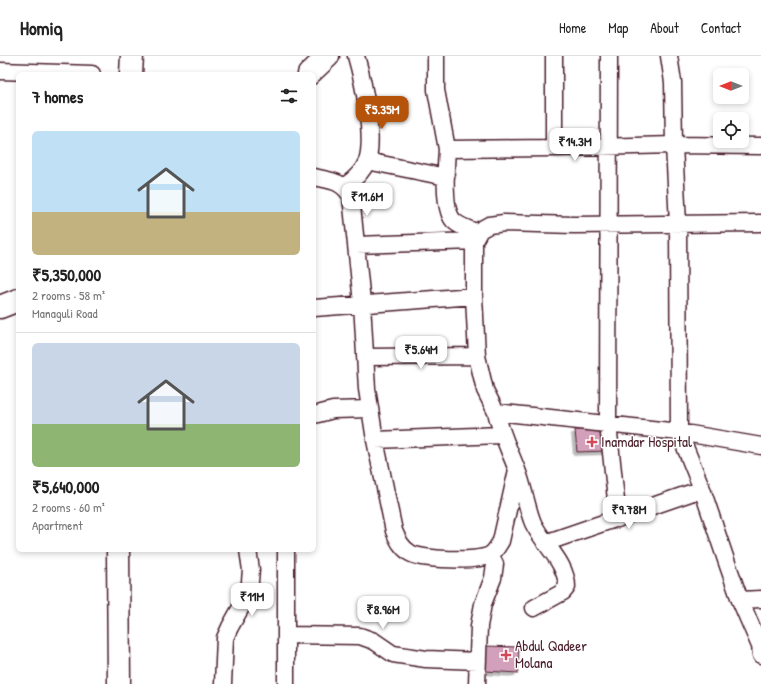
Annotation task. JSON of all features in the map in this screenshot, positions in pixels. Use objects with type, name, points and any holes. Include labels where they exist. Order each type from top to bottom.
[{"type":"street","points":[[131,72],[132,56]]},
{"type":"street","points":[[311,72],[328,56]]},
{"type":"street","points":[[345,186],[358,177],[367,161],[370,146],[366,106],[356,56]]},
{"type":"street","points":[[436,56],[436,90],[447,149],[446,177],[449,215],[456,223],[476,237]]},
{"type":"street","points":[[554,56],[554,148]]},
{"type":"street","points":[[609,56],[608,424],[618,519]]},
{"type":"street","points":[[669,56],[673,82],[674,145],[678,224],[679,432],[702,489],[740,600],[760,646],[761,655]]},
{"type":"street","points":[[0,71],[31,72]]},
{"type":"street","points":[[447,149],[674,145],[761,146]]},
{"type":"street","points":[[367,161],[446,177]]},
{"type":"street","points":[[316,177],[336,182],[345,186],[351,196],[362,303],[370,409],[394,531],[399,543],[411,554],[424,557],[477,559],[490,555],[501,541],[517,470]]},
{"type":"street","points":[[356,245],[476,237],[488,225],[504,223],[609,225],[761,223]]},
{"type":"street","points":[[476,237],[474,296],[477,356],[485,390],[496,412],[502,435],[517,470],[533,522],[545,543],[564,570],[567,580],[567,587],[563,592],[534,608]]},
{"type":"street","points":[[316,308],[362,303],[474,296]]},
{"type":"street","points":[[0,307],[16,301]]},
{"type":"street","points":[[365,357],[477,356]]},
{"type":"street","points":[[316,414],[333,410],[370,409]]},
{"type":"street","points":[[496,412],[679,432],[761,446]]},
{"type":"street","points":[[375,440],[502,435]]},
{"type":"street","points":[[545,543],[702,489]]},
{"type":"street","points":[[118,552],[118,684]]},
{"type":"street","points":[[223,684],[226,638],[230,627],[249,593],[251,570],[248,552]]},
{"type":"street","points":[[286,552],[286,684]]},
{"type":"street","points":[[478,684],[479,626],[482,611],[493,578],[494,564],[490,555]]},
{"type":"street","points":[[740,600],[761,599]]},
{"type":"street","points":[[286,635],[360,636],[374,641],[393,654],[426,659],[478,661]]},
{"type":"building","points":[[605,428],[607,451],[577,452],[575,430]]},
{"type":"building","points":[[486,646],[519,647],[518,673],[485,671]]},
{"type":"place","name":"Inamdar Hospital","points":[[592,442]]},
{"type":"place","name":"Abdul Qadeer Molana","points":[[506,655]]}]
